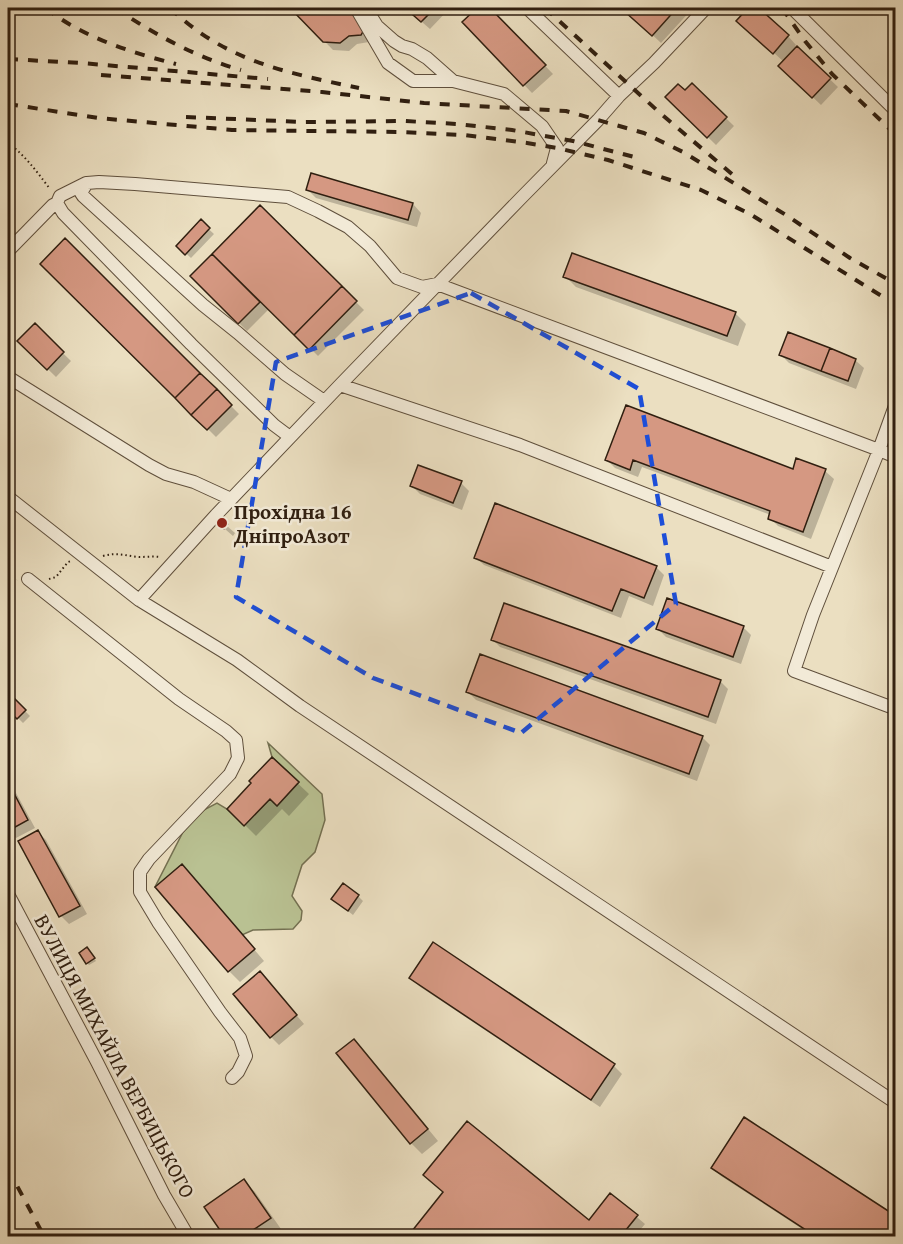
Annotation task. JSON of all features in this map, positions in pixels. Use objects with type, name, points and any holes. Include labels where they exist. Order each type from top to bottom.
[{"type":"street","points":[[356,8],[388,63],[413,81],[453,81],[504,94],[542,126],[557,148],[551,167]]},
{"type":"street","points":[[364,8],[377,26],[394,40],[427,58],[453,81]]},
{"type":"street","points":[[527,8],[620,96]]},
{"type":"street","points":[[139,600],[324,401],[706,8]]},
{"type":"street","points":[[792,8],[896,111]]},
{"type":"street","points":[[87,183],[81,193],[83,196],[203,305],[285,374],[324,401]]},
{"type":"street","points":[[8,250],[52,205],[87,183],[135,184],[288,197],[348,227],[370,246],[397,278],[422,287],[437,284],[896,457]]},
{"type":"street","points":[[58,200],[63,213],[148,301],[274,425],[290,437]]},
{"type":"street","points":[[8,376],[149,465],[166,474],[194,482],[231,499]]},
{"type":"street","points":[[340,385],[520,445],[832,567]]},
{"type":"street","points":[[896,403],[813,615],[794,671],[896,709]]},
{"type":"street","points":[[8,497],[139,600],[237,660],[300,706],[896,1102]]},
{"type":"street","points":[[28,579],[179,699],[226,730],[236,740],[238,758],[230,774],[149,859],[140,872],[140,892],[158,922],[240,1038],[246,1056],[238,1072],[232,1078]]},
{"type":"street","name":"ВУЛИЦЯ МИХАЙЛА ВЕРБИЦЬКОГО","points":[[8,894],[164,1195],[188,1236]]},
{"type":"path","points":[[8,143],[38,171],[58,200]]},
{"type":"highlighted area","points":[[471,293],[639,389],[676,604],[521,733],[373,678],[236,597],[276,362]]},
{"type":"green space","points":[[268,743],[322,794],[325,820],[315,852],[302,865],[292,896],[302,911],[301,920],[293,929],[253,930],[242,935],[155,887],[183,832],[198,813],[217,803],[244,825],[270,799],[277,806],[299,782],[272,757]]},
{"type":"building","points":[[290,8],[350,8],[365,28],[361,35],[349,36],[340,43],[323,42]]},
{"type":"building","points":[[405,8],[435,8],[421,22]]},
{"type":"building","points":[[477,8],[490,8],[546,65],[523,86],[462,22]]},
{"type":"building","points":[[627,8],[677,8],[652,36],[624,11]]},
{"type":"building","points":[[748,8],[759,8],[789,35],[773,54],[736,21]]},
{"type":"building","points":[[797,46],[831,78],[812,98],[778,66]]},
{"type":"building","points":[[692,83],[727,117],[707,138],[665,97],[678,84],[685,90]]},
{"type":"building","points":[[311,173],[413,203],[408,220],[306,190]]},
{"type":"building","points":[[260,205],[342,286],[294,335],[212,254]]},
{"type":"building","points":[[201,219],[210,228],[185,255],[176,246]]},
{"type":"building","points":[[65,238],[200,373],[175,398],[40,264]]},
{"type":"building","points":[[572,253],[736,312],[727,336],[563,277]]},
{"type":"building","points":[[212,254],[260,302],[238,324],[190,276]]},
{"type":"building","points":[[342,286],[357,301],[309,350],[294,335]]},
{"type":"building","points":[[35,323],[64,352],[47,370],[17,341]]},
{"type":"building","points":[[788,332],[830,348],[821,371],[779,355]]},
{"type":"building","points":[[830,348],[856,359],[848,381],[821,371]]},
{"type":"building","points":[[200,373],[217,389],[191,415],[175,398]]},
{"type":"building","points":[[217,389],[232,405],[207,430],[191,415]]},
{"type":"building","points":[[626,405],[793,469],[796,458],[826,469],[803,532],[768,519],[770,511],[633,460],[630,470],[605,460]]},
{"type":"building","points":[[418,465],[462,481],[453,503],[410,486]]},
{"type":"building","points":[[495,503],[657,566],[644,598],[621,589],[612,611],[474,558]]},
{"type":"building","name":"Прохідна 16 ДніпроАзот","points":[[220,518],[228,524],[224,529],[216,523]]},
{"type":"building","points":[[667,598],[744,626],[733,657],[656,629]]},
{"type":"building","points":[[504,603],[721,680],[708,717],[491,640]]},
{"type":"building","points":[[480,654],[703,736],[689,774],[466,692]]},
{"type":"building","points":[[8,692],[26,710],[17,719],[8,710]]},
{"type":"building","points":[[272,757],[299,782],[277,806],[270,799],[244,826],[227,809]]},
{"type":"building","points":[[8,782],[28,820],[8,831]]},
{"type":"building","points":[[38,830],[80,906],[59,917],[18,841]]},
{"type":"building","points":[[182,864],[255,949],[228,972],[155,887]]},
{"type":"building","points":[[343,883],[359,895],[348,911],[331,899]]},
{"type":"building","points":[[433,942],[615,1064],[591,1100],[409,978]]},
{"type":"building","points":[[87,947],[95,958],[86,964],[79,953]]},
{"type":"building","points":[[260,971],[297,1015],[270,1038],[233,994]]},
{"type":"building","points":[[354,1039],[428,1129],[410,1144],[336,1053]]},
{"type":"building","points":[[744,1117],[896,1216],[896,1236],[815,1236],[711,1168]]},
{"type":"building","points":[[467,1121],[589,1220],[610,1193],[638,1215],[621,1236],[408,1236],[443,1192],[423,1175]]},
{"type":"building","points":[[244,1179],[271,1218],[244,1236],[224,1236],[204,1207]]},
{"type":"railway","points":[[46,8],[91,36],[142,55],[176,64]]},
{"type":"railway","points":[[115,8],[175,44],[241,70]]},
{"type":"railway","points":[[170,8],[191,26],[235,53],[282,70],[359,88]]},
{"type":"railway","points":[[545,8],[660,113],[739,180]]},
{"type":"railway","points":[[782,8],[832,74],[896,135]]},
{"type":"railway","points":[[8,59],[268,79]]},
{"type":"railway","points":[[101,75],[322,92],[424,103],[566,111],[644,133],[683,152],[786,215],[850,258],[896,284]]},
{"type":"railway","points":[[8,104],[98,118],[232,130],[464,135],[557,148],[608,160],[701,190],[750,214],[896,305]]},
{"type":"railway","points":[[186,117],[304,122],[405,121],[457,124],[512,130],[573,141],[642,159]]},
{"type":"railway","points":[[8,1169],[44,1236]]},
{"type":"place","name":"Прохідна 16 ДніпроАзот","points":[[222,523]]}]
